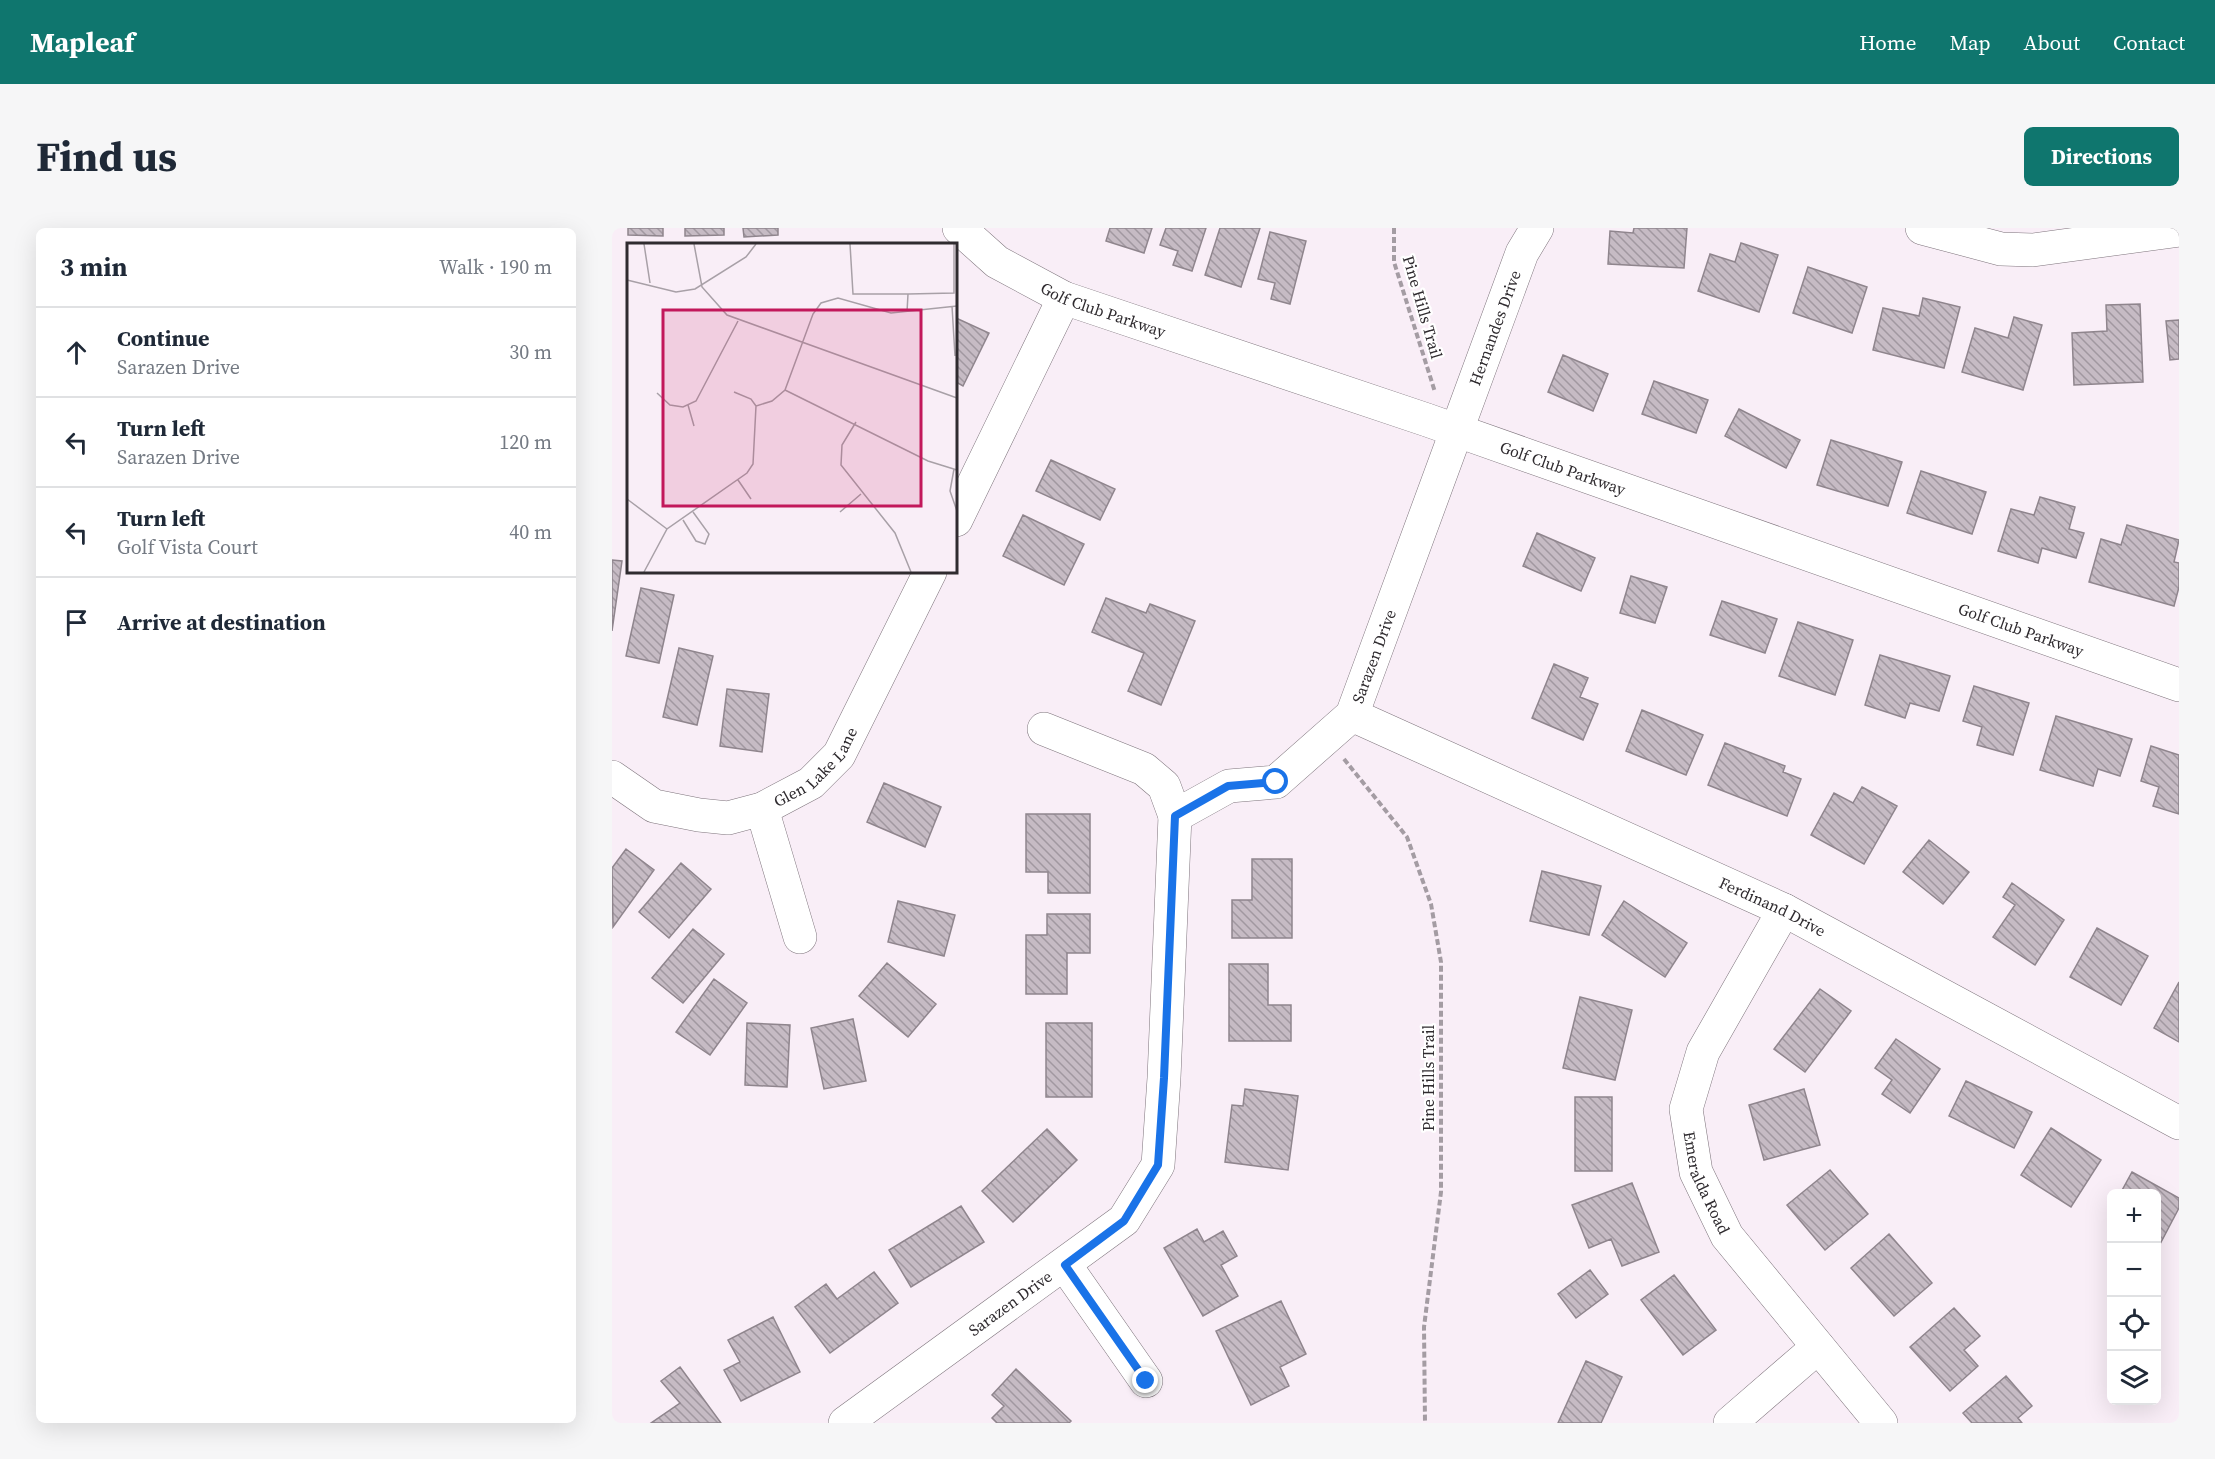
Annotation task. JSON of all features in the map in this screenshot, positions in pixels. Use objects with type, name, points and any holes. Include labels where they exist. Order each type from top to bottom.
[{"type":"street","name":"Golf Club Parkway","points":[[959,228],[997,262],[1064,298],[1455,431],[2179,685]]},
{"type":"street","name":"Hernandes Drive","points":[[1455,431],[1522,253],[1537,228]]},
{"type":"street","points":[[1922,228],[2001,249],[2033,250],[2098,234],[2179,230]]},
{"type":"street","points":[[957,518],[1064,298]]},
{"type":"street","name":"Sarazen Drive","points":[[845,1423],[1124,1221],[1158,1165],[1175,816],[1228,786],[1276,782],[1352,716],[1455,431]]},
{"type":"street","name":"Glen Lake Lane","points":[[612,777],[654,806],[728,818],[762,809],[811,783],[839,755],[930,573]]},
{"type":"street","name":"Ferdinand Drive","points":[[1352,716],[1784,910],[2179,1123]]},
{"type":"street","points":[[1044,729],[1144,769],[1164,786],[1175,816]]},
{"type":"street","points":[[762,809],[800,938]]},
{"type":"street","name":"Emeralda Road","points":[[1784,910],[1703,1052],[1686,1109],[1696,1172],[1727,1236],[1881,1423]]},
{"type":"street","points":[[1065,1265],[1146,1381]]},
{"type":"street","points":[[1730,1423],[1818,1347]]},
{"type":"path","name":"Pine Hills Trail","points":[[1394,228],[1394,262],[1436,392]]},
{"type":"path","name":"Pine Hills Trail","points":[[1344,759],[1407,837],[1431,904],[1441,962],[1441,1191],[1424,1327],[1425,1423]]},
{"type":"building","points":[[628,228],[663,228],[663,236],[628,235]]},
{"type":"building","points":[[685,228],[724,228],[724,235],[685,236]]},
{"type":"building","points":[[743,228],[778,228],[778,235],[744,237]]},
{"type":"building","points":[[1110,228],[1152,228],[1144,253],[1106,241]]},
{"type":"building","points":[[1166,228],[1206,228],[1192,271],[1173,265],[1178,251],[1160,245]]},
{"type":"building","points":[[1220,228],[1260,228],[1241,287],[1205,275]]},
{"type":"building","points":[[1634,228],[1687,228],[1684,268],[1608,264],[1610,231],[1633,233]]},
{"type":"building","points":[[1270,232],[1306,241],[1290,304],[1271,299],[1275,283],[1258,279]]},
{"type":"building","points":[[1741,243],[1778,255],[1759,312],[1698,291],[1710,254],[1735,262]]},
{"type":"building","points":[[1808,267],[1867,287],[1852,333],[1793,313]]},
{"type":"building","points":[[1923,298],[1960,307],[1944,368],[1873,350],[1883,308],[1919,316]]},
{"type":"building","points":[[2140,304],[2143,382],[2074,385],[2072,333],[2107,331],[2106,305]]},
{"type":"building","points":[[2014,317],[2042,325],[2023,390],[1962,372],[1975,328],[2008,338]]},
{"type":"building","points":[[957,318],[989,333],[963,386],[957,383]]},
{"type":"building","points":[[2179,320],[2179,359],[2170,360],[2166,321]]},
{"type":"building","points":[[1563,355],[1608,374],[1593,411],[1548,392]]},
{"type":"building","points":[[1654,381],[1708,400],[1696,433],[1642,414]]},
{"type":"building","points":[[1739,409],[1800,440],[1786,468],[1725,436]]},
{"type":"building","points":[[1831,440],[1902,462],[1888,506],[1817,485]]},
{"type":"building","points":[[1051,460],[1115,489],[1100,520],[1036,491]]},
{"type":"building","points":[[1921,471],[1986,492],[1972,534],[1907,513]]},
{"type":"building","points":[[2040,497],[2075,507],[2069,529],[2084,533],[2076,558],[2042,548],[2038,563],[1998,551],[2011,509],[2034,515]]},
{"type":"building","points":[[1023,515],[1084,544],[1064,585],[1003,556]]},
{"type":"building","points":[[2127,525],[2179,540],[2174,562],[2179,563],[2179,587],[2174,606],[2089,582],[2101,539],[2121,545]]},
{"type":"building","points":[[1537,533],[1595,558],[1581,591],[1523,566]]},
{"type":"building","points":[[612,560],[622,561],[612,631]]},
{"type":"building","points":[[1631,576],[1667,587],[1655,623],[1620,613]]},
{"type":"building","points":[[641,588],[674,595],[659,663],[626,656]]},
{"type":"building","points":[[1106,598],[1146,613],[1150,604],[1195,621],[1161,705],[1128,691],[1144,653],[1092,632]]},
{"type":"building","points":[[1722,601],[1777,619],[1765,653],[1710,635]]},
{"type":"building","points":[[1798,622],[1853,640],[1835,695],[1779,676]]},
{"type":"building","points":[[679,648],[713,656],[697,725],[663,717]]},
{"type":"building","points":[[1880,655],[1950,676],[1939,711],[1910,703],[1905,718],[1865,705]]},
{"type":"building","points":[[1554,664],[1588,678],[1580,697],[1598,704],[1583,740],[1532,718]]},
{"type":"building","points":[[1974,686],[2029,703],[2013,755],[1977,745],[1982,727],[1963,721]]},
{"type":"building","points":[[727,689],[769,694],[762,752],[720,746]]},
{"type":"building","points":[[1642,710],[1703,735],[1686,775],[1626,751]]},
{"type":"building","points":[[2056,716],[2132,739],[2120,776],[2098,769],[2093,786],[2040,770]]},
{"type":"building","points":[[1725,743],[1785,766],[1783,772],[1801,779],[1787,816],[1708,785]]},
{"type":"building","points":[[2151,746],[2179,755],[2179,814],[2153,806],[2159,787],[2141,781]]},
{"type":"building","points":[[884,783],[941,807],[925,847],[867,822]]},
{"type":"building","points":[[1862,787],[1897,806],[1864,864],[1811,835],[1834,793],[1853,803]]},
{"type":"building","points":[[1026,814],[1090,814],[1090,893],[1048,893],[1048,872],[1026,872]]},
{"type":"building","points":[[1929,840],[1969,872],[1943,904],[1903,872]]},
{"type":"building","points":[[626,849],[654,870],[613,927],[612,868]]},
{"type":"building","points":[[1252,859],[1292,859],[1292,938],[1232,938],[1232,900],[1252,900]]},
{"type":"building","points":[[681,863],[711,889],[669,938],[639,912]]},
{"type":"building","points":[[1542,871],[1601,886],[1589,935],[1530,921]]},
{"type":"building","points":[[2012,883],[2064,920],[2035,965],[1993,937],[2015,905],[2003,897]]},
{"type":"building","points":[[898,901],[955,915],[944,956],[888,942]]},
{"type":"building","points":[[1624,901],[1687,943],[1665,977],[1602,935]]},
{"type":"building","points":[[1047,914],[1090,914],[1090,953],[1067,953],[1067,994],[1026,994],[1026,935],[1047,935]]},
{"type":"building","points":[[2097,928],[2148,956],[2121,1005],[2070,977]]},
{"type":"building","points":[[693,929],[724,954],[683,1003],[652,978]]},
{"type":"building","points":[[887,963],[936,1004],[908,1037],[859,996]]},
{"type":"building","points":[[1229,964],[1268,964],[1268,1005],[1291,1005],[1291,1041],[1229,1041]]},
{"type":"building","points":[[714,979],[747,1003],[710,1055],[676,1032]]},
{"type":"building","points":[[2179,982],[2179,1042],[2154,1028]]},
{"type":"building","points":[[1820,989],[1851,1011],[1805,1072],[1774,1049]]},
{"type":"building","points":[[1580,997],[1632,1010],[1615,1080],[1563,1068]]},
{"type":"building","points":[[853,1019],[866,1081],[824,1089],[811,1028]]},
{"type":"building","points":[[747,1023],[790,1025],[787,1087],[745,1085]]},
{"type":"building","points":[[1046,1023],[1092,1023],[1092,1097],[1046,1097]]},
{"type":"building","points":[[1896,1039],[1940,1069],[1910,1113],[1882,1094],[1892,1080],[1875,1068]]},
{"type":"building","points":[[1966,1081],[2032,1112],[2014,1148],[1949,1116]]},
{"type":"building","points":[[1245,1089],[1298,1096],[1288,1170],[1225,1162],[1232,1105],[1243,1106]]},
{"type":"building","points":[[1804,1089],[1820,1145],[1764,1160],[1749,1105]]},
{"type":"building","points":[[1575,1097],[1612,1097],[1612,1171],[1575,1171]]},
{"type":"building","points":[[2051,1128],[2101,1160],[2071,1207],[2021,1175]]},
{"type":"building","points":[[1047,1129],[1077,1160],[1013,1222],[982,1191]]},
{"type":"building","points":[[1830,1170],[1868,1214],[1825,1250],[1787,1205]]},
{"type":"building","points":[[2132,1172],[2179,1198],[2179,1208],[2161,1242],[2161,1189],[2123,1189]]},
{"type":"building","points":[[1632,1183],[1659,1252],[1622,1266],[1611,1239],[1589,1248],[1572,1205]]},
{"type":"building","points":[[961,1206],[984,1242],[911,1287],[889,1250]]},
{"type":"building","points":[[1197,1229],[1204,1242],[1223,1231],[1237,1256],[1221,1265],[1238,1296],[1203,1316],[1164,1248]]},
{"type":"building","points":[[1889,1234],[1932,1283],[1894,1316],[1851,1268]]},
{"type":"building","points":[[1590,1270],[1608,1294],[1576,1318],[1558,1294]]},
{"type":"building","points":[[874,1272],[898,1303],[830,1353],[795,1307],[826,1284],[837,1299]]},
{"type":"building","points":[[1674,1275],[1716,1330],[1683,1355],[1641,1300]]},
{"type":"building","points":[[1281,1301],[1306,1354],[1280,1367],[1289,1386],[1251,1405],[1216,1331]]},
{"type":"building","points":[[1954,1308],[1980,1336],[1964,1350],[1978,1366],[1950,1391],[1910,1347]]},
{"type":"building","points":[[773,1317],[800,1372],[741,1401],[724,1370],[740,1362],[728,1340]]},
{"type":"building","points":[[1586,1361],[1622,1377],[1601,1423],[1558,1423]]},
{"type":"building","points":[[680,1367],[721,1423],[651,1423],[680,1403],[661,1381]]},
{"type":"building","points":[[1016,1369],[1071,1421],[1069,1423],[997,1423],[992,1418],[1004,1406],[992,1395]]},
{"type":"building","points":[[2006,1376],[2032,1406],[2018,1418],[2022,1423],[1972,1423],[1963,1413]]},
{"type":"route","points":[[1146,1381],[1065,1265],[1124,1221],[1158,1165],[1175,816],[1228,786],[1276,782]]}]
